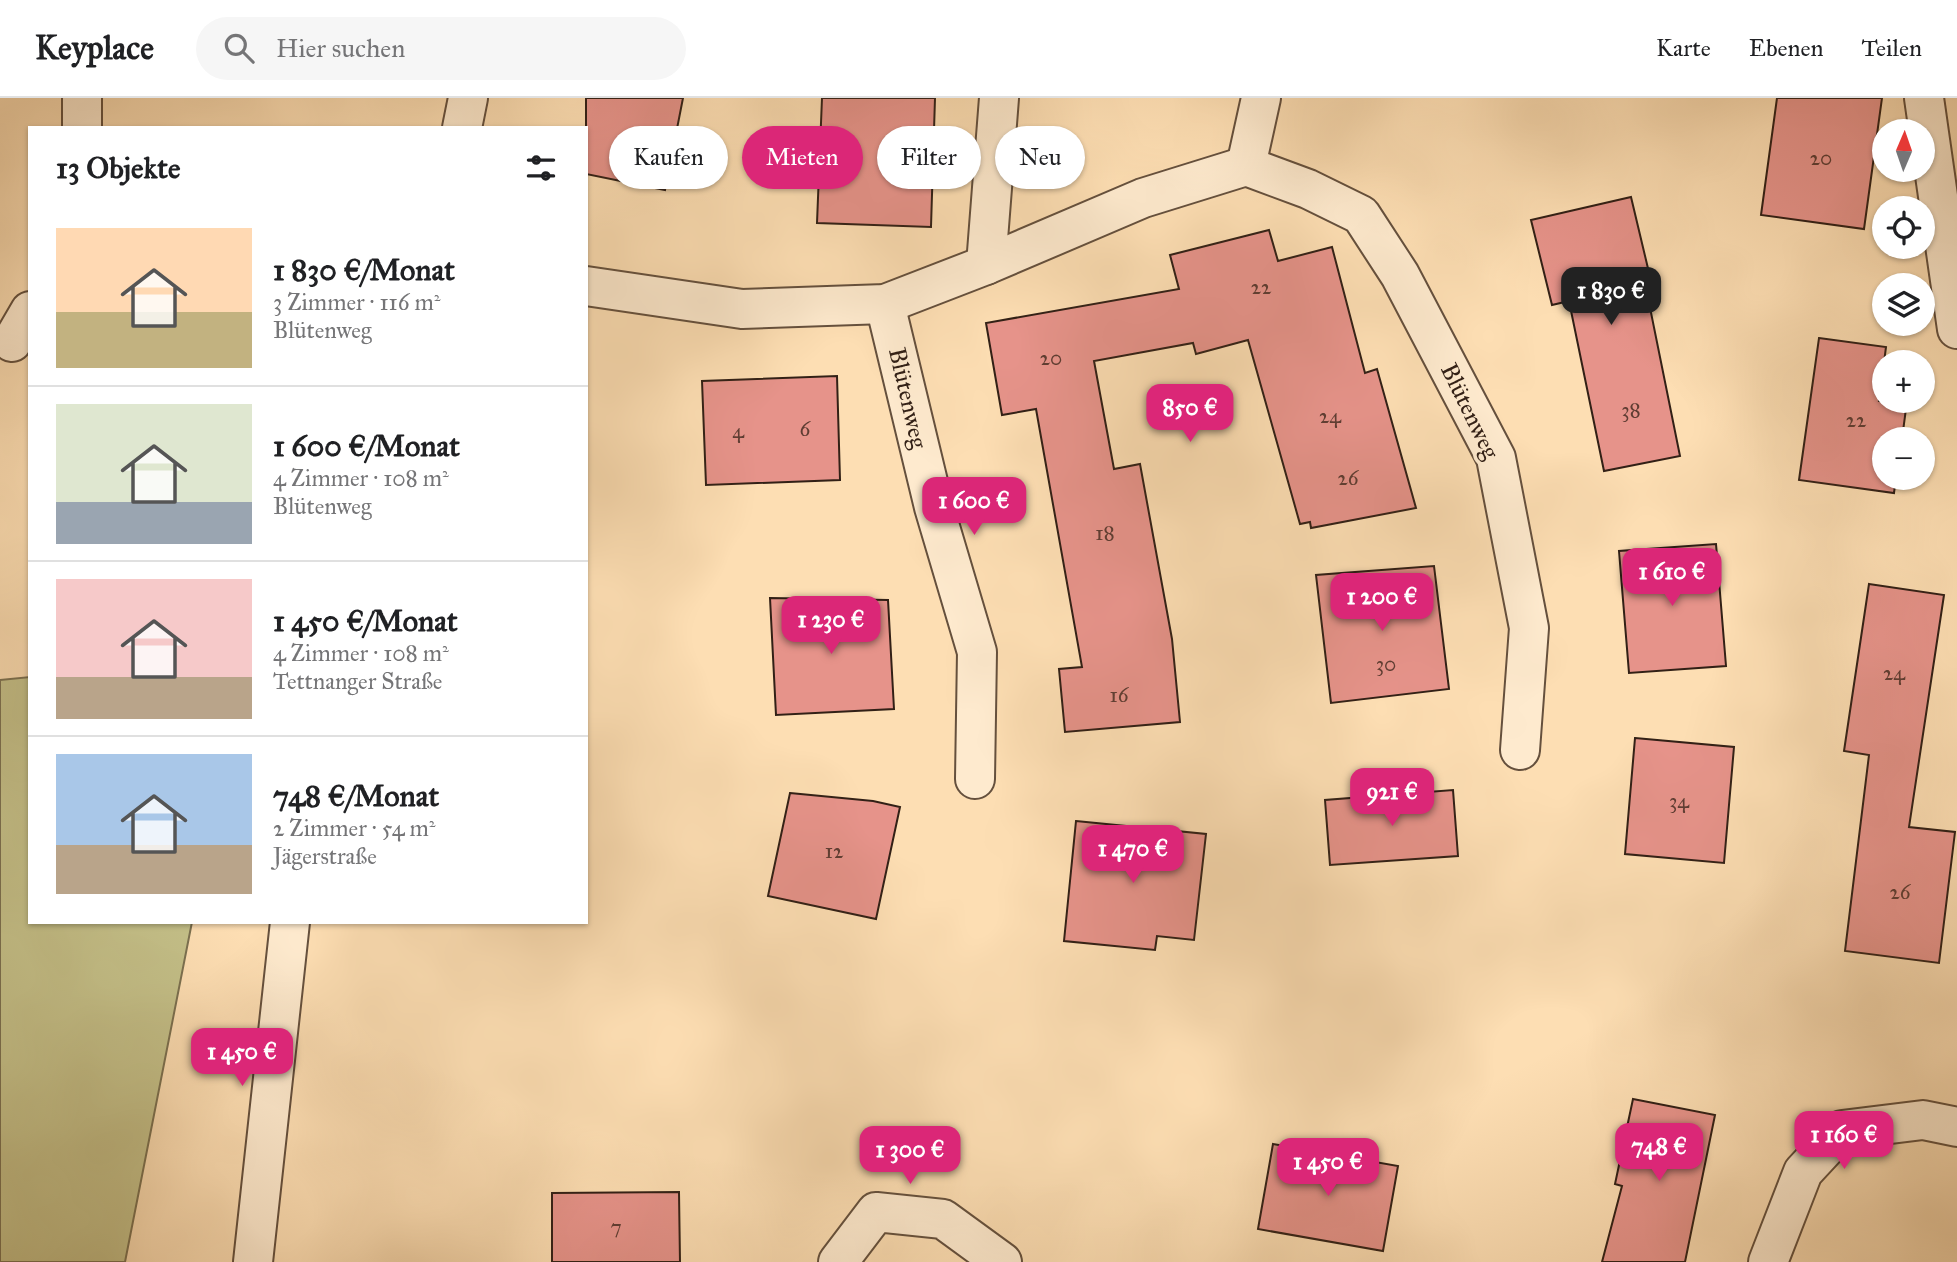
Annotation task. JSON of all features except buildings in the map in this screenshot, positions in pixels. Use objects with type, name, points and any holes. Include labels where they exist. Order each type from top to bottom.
[{"type":"street","points":[[82,98],[82,126]]},
{"type":"street","points":[[462,126],[468,98]]},
{"type":"street","points":[[986,265],[999,98]]},
{"type":"street","points":[[588,286],[742,309],[885,304],[986,265],[1143,198],[1246,166],[1261,98]]},
{"type":"street","points":[[1924,98],[1957,330]]},
{"type":"street","name":"Blütenweg","points":[[1246,166],[1308,188],[1361,215],[1401,275],[1496,458],[1529,628],[1520,750]]},
{"type":"street","name":"Blütenweg","points":[[885,304],[934,507],[977,652],[975,779]]},
{"type":"street","points":[[253,1262],[290,924]]},
{"type":"street","points":[[1769,1262],[1803,1172],[1842,1130],[1923,1120],[1957,1127]]},
{"type":"street","points":[[838,1262],[876,1212],[943,1219],[1002,1262]]},
{"type":"shaded area","points":[[28,677],[28,924],[192,924],[125,1262],[0,1262],[0,680]]}]
